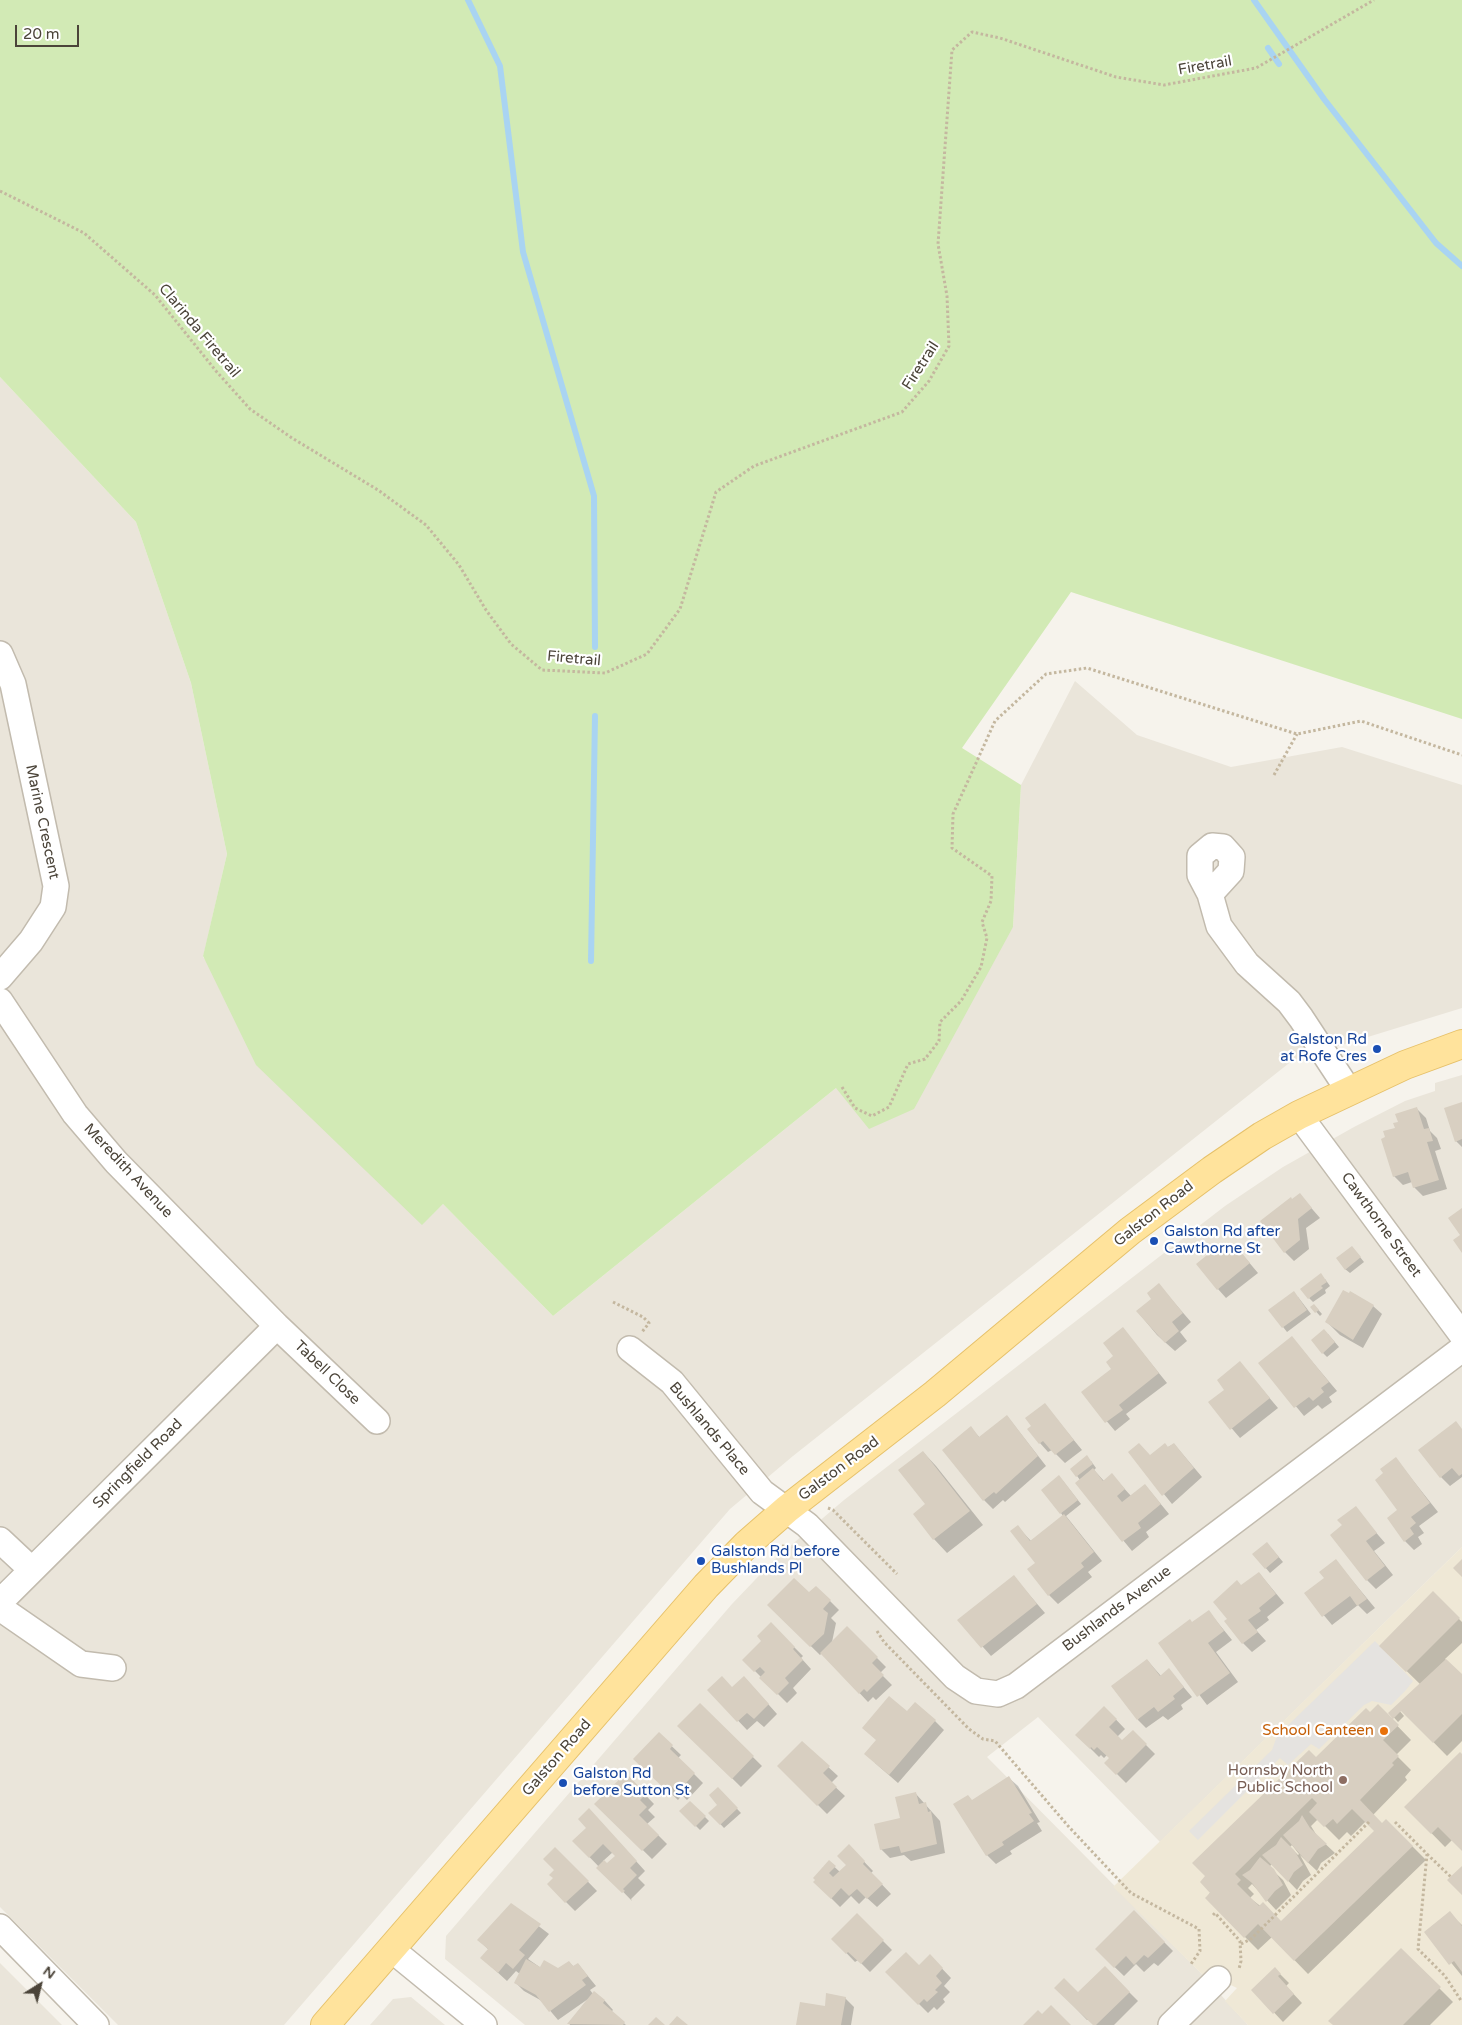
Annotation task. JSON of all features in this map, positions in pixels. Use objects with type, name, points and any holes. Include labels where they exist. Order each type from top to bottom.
[{"type":"main road","name":"Galston Road","points":[[326,2025],[706,1586],[747,1544],[787,1509],[935,1394],[1173,1198],[1262,1136],[1348,1090],[1405,1065],[1462,1044]]},
{"type":"street","name":"Marine Crescent","points":[[0,654],[13,684],[56,886],[53,907],[31,941],[0,977]]},
{"type":"street","points":[[1210,894],[1219,926],[1247,964],[1289,1002],[1302,1018],[1348,1090]]},
{"type":"street","name":"Meredith Avenue","points":[[0,1001],[75,1114],[116,1162],[276,1326]]},
{"type":"street","name":"Cawthorne Street","points":[[1299,1115],[1462,1335]]},
{"type":"street","name":"Tabell Close","points":[[276,1326],[377,1421]]},
{"type":"street","name":"Springfield Road","points":[[0,1602],[276,1326]]},
{"type":"street","name":"Bushlands Avenue","points":[[787,1509],[807,1524],[955,1677],[976,1691],[998,1694],[1016,1686],[1462,1348]]},
{"type":"street","name":"Bushlands Place","points":[[630,1349],[672,1382],[762,1492],[787,1509]]},
{"type":"street","points":[[0,1540],[32,1570]]},
{"type":"street","points":[[0,1608],[81,1664],[113,1668]]},
{"type":"street","points":[[0,1927],[96,2025]]},
{"type":"street","points":[[391,1949],[484,2025]]},
{"type":"street","points":[[1171,2025],[1228,1977]]},
{"type":"path","name":"Firetrail","points":[[378,490],[426,526],[460,565],[486,610],[512,644],[542,670],[605,674],[647,654],[680,609],[716,492],[754,466],[902,412],[929,381],[949,346],[947,296],[938,244],[952,50],[972,32],[1000,38],[1116,77],[1164,84],[1256,68],[1374,0]]},
{"type":"path","name":"Clarinda Firetrail","points":[[0,191],[84,233],[155,295],[216,371],[250,409],[292,438],[378,490]]},
{"type":"path","points":[[842,1087],[855,1108],[872,1116],[889,1107],[908,1064],[924,1059],[939,1041],[940,1022],[961,1001],[980,967],[987,938],[982,922],[991,901],[992,876],[952,848],[953,814],[995,721],[1046,674],[1087,668],[1297,734],[1361,721],[1462,755]]},
{"type":"path","points":[[1274,775],[1297,734]]},
{"type":"path","points":[[613,1302],[643,1317],[648,1323],[630,1349]]},
{"type":"path","points":[[828,1508],[833,1510],[897,1574]]},
{"type":"path","points":[[995,1741],[1069,1827],[1131,1893],[1200,1928],[1200,1951],[1191,1964]]},
{"type":"path","points":[[1240,1944],[1251,1939],[1369,1822]]},
{"type":"path","points":[[1395,1822],[1451,1877]]},
{"type":"path","points":[[1427,1854],[1418,1949],[1444,1976],[1462,2002]]},
{"type":"path","points":[[1213,1915],[1215,1913],[1236,1935],[1240,1944],[1241,1961],[1228,1977]]},
{"type":"shaded area","points":[[0,377],[136,522],[191,683],[227,854],[203,957],[422,1224],[443,1204],[553,1316],[836,1088],[1013,927],[1021,785],[1075,681],[1137,735],[1231,767],[1342,747],[1462,785],[1462,1008],[1293,1060],[793,1456],[730,1509],[284,2025],[118,2025],[0,1907]]},
{"type":"shaded area","points":[[1462,1075],[1462,1547],[1160,1842],[1038,1717],[987,1757],[1203,1975],[1248,2025],[525,2025],[445,1959],[446,1936],[732,1604],[775,1559],[844,1500],[1225,1206],[1283,1167],[1354,1127],[1405,1101],[1435,1091],[1435,1083]]},
{"type":"shaded area","name":"Hornsby North Public School","points":[[1462,1547],[1462,2025],[1248,2025],[1225,2001],[1237,1988],[1218,1979],[1208,1970],[1203,1975],[1113,1887]]},
{"type":"shaded area","points":[[1375,1641],[1413,1681],[1406,1690],[1391,1705],[1372,1701],[1364,1705],[1319,1749],[1311,1744],[1288,1765],[1280,1758],[1198,1840],[1189,1831],[1272,1750],[1277,1736]]},
{"type":"shaded area","points":[[0,1963],[62,2025],[0,2025]]},
{"type":"shaded area","points":[[411,1997],[445,2025],[370,2025],[393,1999]]},
{"type":"green space","points":[[0,0],[1462,0],[1462,719],[1071,592],[962,748],[1021,785],[1013,927],[914,1109],[869,1129],[836,1088],[553,1316],[443,1204],[422,1225],[256,1065],[203,956],[227,854],[191,683],[136,522],[0,377]]},
{"type":"building","points":[[1462,1102],[1462,1139],[1455,1142],[1444,1108]]},
{"type":"building","points":[[1417,1107],[1424,1129],[1429,1128],[1433,1141],[1427,1142],[1439,1180],[1413,1188],[1408,1172],[1393,1177],[1381,1139],[1385,1137],[1383,1131],[1395,1128],[1393,1123],[1398,1122],[1395,1114]]},
{"type":"building","points":[[1300,1193],[1312,1208],[1298,1219],[1300,1240],[1284,1253],[1260,1221],[1291,1197],[1292,1199]]},
{"type":"building","points":[[1462,1208],[1462,1253],[1453,1240],[1460,1235],[1448,1218]]},
{"type":"building","points":[[1222,1243],[1229,1251],[1236,1246],[1250,1263],[1217,1290],[1196,1264]]},
{"type":"building","points":[[1352,1246],[1361,1257],[1345,1270],[1336,1258]]},
{"type":"building","points":[[1321,1273],[1327,1282],[1321,1286],[1323,1288],[1308,1299],[1300,1289]]},
{"type":"building","points":[[1159,1283],[1183,1313],[1172,1322],[1179,1331],[1165,1343],[1136,1311],[1151,1299],[1147,1293]]},
{"type":"building","points":[[1343,1290],[1349,1293],[1350,1291],[1374,1305],[1353,1340],[1325,1322]]},
{"type":"building","points":[[1294,1291],[1307,1310],[1282,1328],[1268,1310]]},
{"type":"building","points":[[1314,1304],[1319,1310],[1315,1313],[1310,1307]]},
{"type":"building","points":[[1123,1327],[1159,1373],[1119,1405],[1123,1410],[1105,1423],[1081,1392],[1111,1369],[1106,1362],[1113,1356],[1103,1343]]},
{"type":"building","points":[[1324,1329],[1335,1342],[1322,1354],[1311,1340]]},
{"type":"building","points":[[1292,1336],[1329,1382],[1321,1388],[1324,1392],[1313,1401],[1309,1397],[1294,1408],[1258,1363]]},
{"type":"building","points":[[1240,1361],[1270,1398],[1230,1430],[1208,1402],[1224,1390],[1217,1380]]},
{"type":"building","points":[[1045,1403],[1074,1440],[1055,1455],[1043,1441],[1039,1444],[1027,1429],[1031,1426],[1025,1418]]},
{"type":"building","points":[[1007,1415],[1038,1456],[996,1494],[994,1492],[983,1501],[942,1450],[971,1426],[979,1437]]},
{"type":"building","points":[[1456,1421],[1462,1429],[1462,1474],[1459,1476],[1452,1468],[1440,1478],[1418,1450]]},
{"type":"building","points":[[1139,1443],[1150,1455],[1165,1443],[1168,1447],[1174,1443],[1194,1468],[1162,1496],[1128,1452]]},
{"type":"building","points":[[923,1451],[970,1511],[933,1540],[913,1514],[925,1504],[898,1470]]},
{"type":"building","points":[[1087,1455],[1093,1464],[1076,1477],[1070,1469]]},
{"type":"building","points":[[1396,1457],[1430,1503],[1411,1517],[1416,1523],[1410,1528],[1414,1534],[1404,1542],[1387,1518],[1397,1510],[1375,1480],[1383,1473],[1380,1469]]},
{"type":"building","points":[[1093,1468],[1103,1481],[1112,1473],[1125,1489],[1117,1496],[1122,1502],[1145,1484],[1161,1504],[1138,1523],[1141,1528],[1122,1542],[1075,1483]]},
{"type":"building","points":[[1059,1475],[1078,1500],[1060,1514],[1041,1490]]},
{"type":"building","points":[[1356,1506],[1377,1533],[1366,1541],[1385,1566],[1366,1581],[1330,1535],[1342,1525],[1337,1520]]},
{"type":"building","points":[[1064,1514],[1094,1552],[1081,1563],[1084,1567],[1048,1596],[1027,1569],[1035,1563],[1010,1531],[1018,1525],[1030,1541]]},
{"type":"building","points":[[1267,1542],[1279,1557],[1265,1569],[1252,1554]]},
{"type":"building","points":[[1336,1559],[1367,1599],[1357,1606],[1350,1596],[1322,1617],[1304,1593],[1324,1578],[1319,1572]]},
{"type":"building","points":[[1462,1559],[1462,1577],[1453,1568]]},
{"type":"building","points":[[1259,1572],[1276,1594],[1259,1608],[1261,1611],[1248,1620],[1258,1632],[1242,1644],[1224,1621],[1227,1619],[1213,1602],[1237,1580],[1241,1585]]},
{"type":"building","points":[[1014,1575],[1037,1604],[981,1648],[957,1620]]},
{"type":"building","points":[[794,1578],[809,1592],[816,1586],[831,1600],[823,1609],[828,1613],[824,1634],[810,1647],[767,1605]]},
{"type":"building","points":[[1433,1591],[1460,1618],[1406,1672],[1379,1646]]},
{"type":"building","points":[[1209,1610],[1224,1631],[1208,1643],[1230,1673],[1197,1697],[1158,1643],[1190,1619],[1192,1622]]},
{"type":"building","points":[[771,1622],[795,1647],[793,1649],[803,1660],[785,1678],[789,1683],[777,1695],[759,1678],[765,1672],[760,1667],[754,1672],[742,1660],[761,1641],[757,1636]]},
{"type":"building","points":[[847,1626],[878,1657],[872,1663],[884,1675],[867,1692],[864,1689],[859,1694],[820,1653]]},
{"type":"building","points":[[1147,1659],[1160,1676],[1169,1668],[1184,1687],[1173,1696],[1175,1699],[1158,1712],[1154,1707],[1137,1720],[1111,1686]]},
{"type":"building","points":[[1446,1659],[1462,1674],[1462,1714],[1433,1743],[1401,1711],[1393,1719],[1388,1713]]},
{"type":"building","points":[[722,1676],[732,1687],[744,1676],[769,1704],[754,1719],[747,1713],[737,1722],[707,1690]]},
{"type":"building","points":[[889,1696],[907,1711],[915,1702],[936,1720],[889,1775],[864,1754],[876,1740],[862,1728]]},
{"type":"building","points":[[700,1703],[754,1756],[732,1779],[677,1726]]},
{"type":"building","points":[[1378,1704],[1399,1725],[1383,1740],[1399,1756],[1392,1763],[1394,1765],[1360,1800],[1382,1823],[1386,1819],[1413,1846],[1294,1961],[1258,1924],[1244,1938],[1205,1898],[1210,1893],[1200,1882],[1205,1876],[1192,1863],[1309,1750],[1316,1757],[1366,1708],[1370,1712]],"holes":[[[1312,1798],[1317,1803],[1309,1812],[1324,1827],[1333,1819],[1337,1824],[1352,1809],[1374,1831],[1281,1921],[1263,1902],[1259,1906],[1237,1884],[1241,1880],[1235,1874]]]},
{"type":"building","points":[[1104,1706],[1117,1719],[1109,1727],[1122,1740],[1133,1730],[1147,1744],[1116,1775],[1104,1763],[1109,1758],[1097,1747],[1094,1750],[1091,1747],[1090,1749],[1075,1735]]},
{"type":"building","points":[[659,1732],[673,1745],[670,1749],[695,1773],[678,1792],[672,1787],[668,1792],[633,1759]]},
{"type":"building","points":[[802,1741],[830,1766],[823,1773],[837,1787],[817,1806],[777,1766]]},
{"type":"building","points":[[1460,1752],[1462,1754],[1462,1851],[1438,1827],[1431,1834],[1404,1807]]},
{"type":"building","points":[[626,1773],[646,1794],[640,1800],[647,1807],[639,1815],[659,1835],[642,1851],[594,1804]]},
{"type":"building","points":[[1009,1776],[1032,1813],[1029,1814],[1034,1821],[1002,1842],[1004,1845],[986,1856],[953,1804],[968,1795],[972,1800]]},
{"type":"building","points":[[718,1787],[738,1808],[720,1825],[708,1813],[717,1805],[709,1795]]},
{"type":"building","points":[[916,1792],[919,1804],[926,1802],[928,1812],[931,1811],[937,1844],[901,1853],[899,1846],[880,1850],[874,1824],[900,1818],[895,1797]]},
{"type":"building","points":[[690,1801],[706,1816],[695,1827],[679,1811]]},
{"type":"building","points":[[589,1808],[637,1861],[630,1868],[637,1875],[623,1889],[625,1891],[622,1893],[596,1868],[604,1860],[607,1863],[615,1856],[603,1844],[589,1858],[572,1841],[586,1828],[578,1819]]},
{"type":"building","points":[[1302,1815],[1310,1828],[1327,1844],[1318,1849],[1308,1863],[1283,1835],[1299,1821]]},
{"type":"building","points":[[1281,1837],[1294,1850],[1303,1865],[1294,1872],[1288,1882],[1262,1855],[1276,1845]]},
{"type":"building","points":[[849,1844],[865,1861],[863,1864],[883,1884],[867,1899],[857,1889],[849,1896],[841,1888],[831,1899],[813,1882],[815,1880],[813,1878],[829,1860],[836,1866],[829,1873],[833,1877],[846,1865],[837,1856]]},
{"type":"building","points":[[555,1847],[589,1881],[565,1903],[547,1884],[553,1878],[549,1875],[554,1870],[543,1859]]},
{"type":"building","points":[[1260,1857],[1274,1869],[1283,1885],[1266,1902],[1252,1883],[1242,1875],[1250,1870]]},
{"type":"building","points":[[1462,1866],[1462,1895],[1447,1880]]},
{"type":"building","points":[[511,1903],[541,1924],[519,1950],[525,1955],[513,1969],[506,1963],[498,1973],[480,1958],[488,1949],[477,1940]]},
{"type":"building","points":[[1134,1910],[1165,1942],[1148,1958],[1144,1955],[1134,1965],[1126,1956],[1114,1968],[1095,1949]]},
{"type":"building","points":[[1450,1911],[1462,1926],[1462,1972],[1454,1961],[1449,1965],[1424,1932]]},
{"type":"building","points":[[857,1913],[884,1940],[861,1964],[848,1952],[846,1954],[831,1939]]},
{"type":"building","points":[[1401,1948],[1441,1987],[1403,2025],[1333,2025],[1328,2021]]},
{"type":"building","points":[[906,1952],[919,1965],[930,1954],[943,1968],[936,1976],[942,1983],[935,1990],[938,1992],[927,2002],[924,1999],[918,2005],[885,1972]]},
{"type":"building","points":[[526,1959],[540,1967],[544,1960],[558,1968],[569,1961],[573,1966],[578,1963],[588,1976],[582,1980],[586,1985],[549,2012],[536,1995],[514,1983]]},
{"type":"building","points":[[1105,1966],[1130,1992],[1096,2025],[1093,2025],[1054,1988],[1064,1978],[1078,1992]]},
{"type":"building","points":[[1275,1967],[1281,1974],[1278,1976],[1294,1994],[1273,2014],[1251,1990]]},
{"type":"building","points":[[594,1991],[605,2000],[603,2003],[625,2022],[623,2025],[567,2024]]},
{"type":"building","points":[[826,1993],[846,1997],[841,2025],[796,2025],[800,2002],[825,2006]]},
{"type":"building","points":[[1051,2005],[1071,2025],[1023,2025],[1038,2010],[1042,2014]]},
{"type":"building","points":[[677,2016],[688,2025],[669,2025]]},
{"type":"building","points":[[656,2017],[665,2025],[648,2025]]},
{"type":"waterway","points":[[468,0],[500,66],[523,252],[594,496],[595,647]]},
{"type":"waterway","points":[[1254,0],[1324,99],[1436,243],[1462,266]]},
{"type":"waterway","points":[[1268,48],[1279,64]]},
{"type":"waterway","points":[[591,961],[595,716]]},
{"type":"place","name":"Galston Rd at Rofe Cres","points":[[1377,1049]]},
{"type":"place","name":"Galston Rd after Cawthorne St","points":[[1154,1241]]},
{"type":"place","name":"Galston Rd before Bushlands Pl","points":[[701,1561]]},
{"type":"place","name":"School Canteen","points":[[1384,1731]]},
{"type":"place","name":"Hornsby North Public School","points":[[1343,1780]]},
{"type":"place","name":"Galston Rd before Sutton St","points":[[563,1783]]}]
